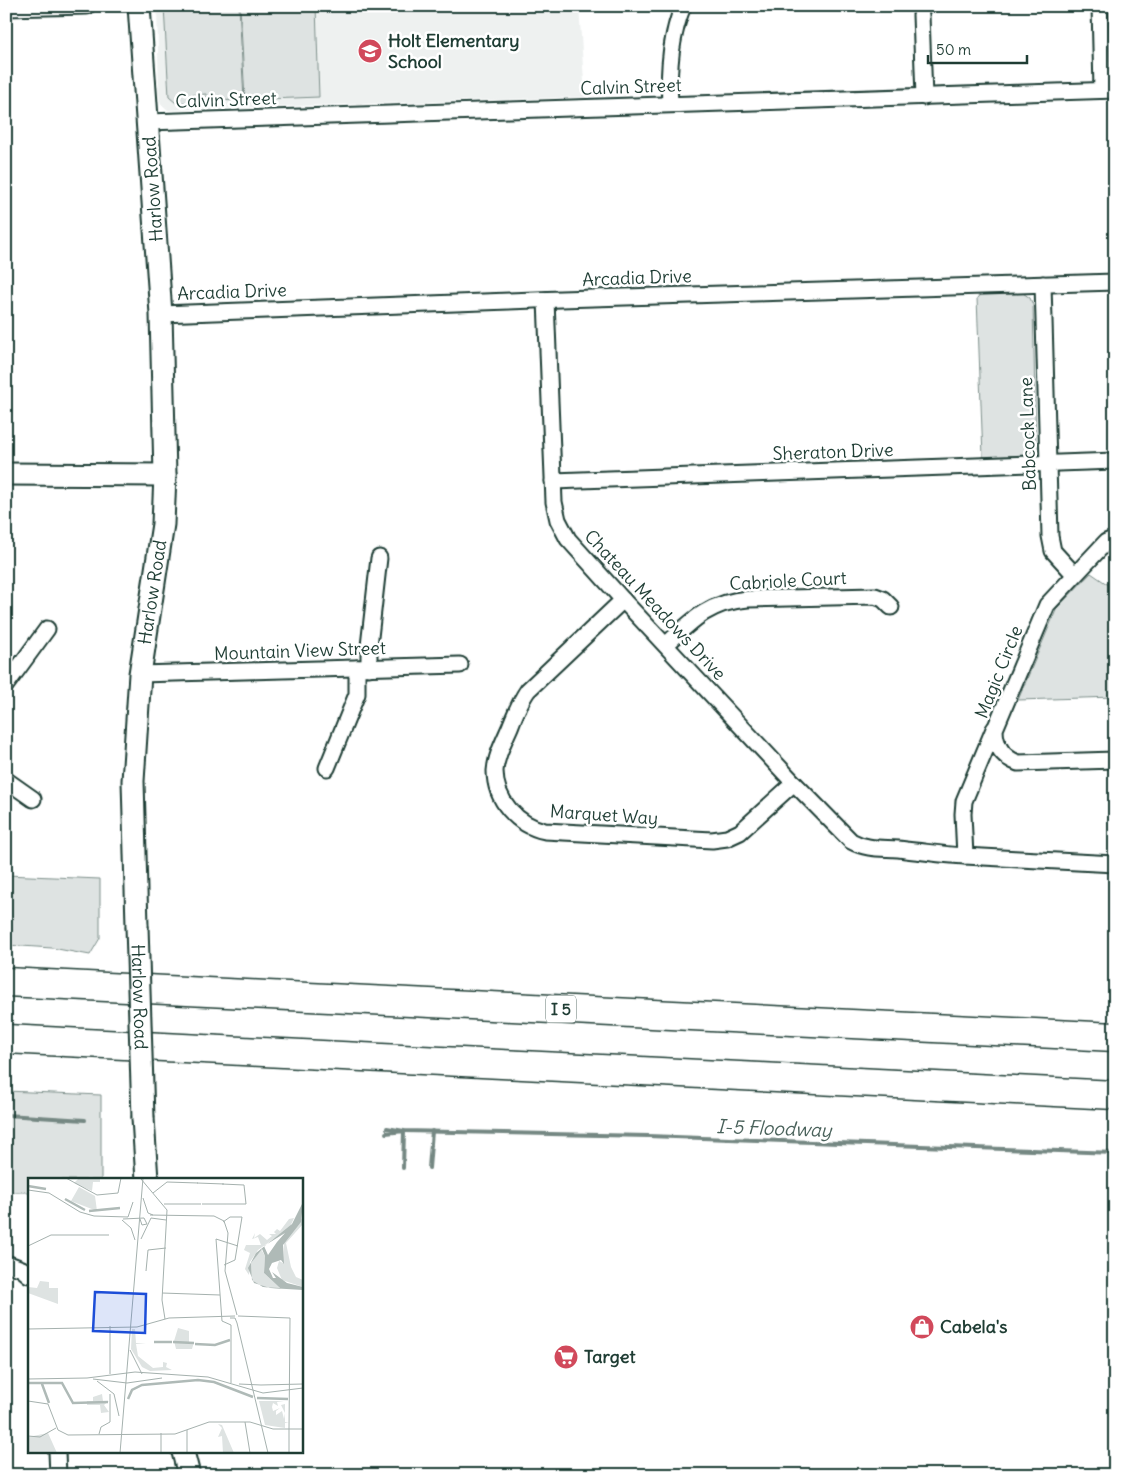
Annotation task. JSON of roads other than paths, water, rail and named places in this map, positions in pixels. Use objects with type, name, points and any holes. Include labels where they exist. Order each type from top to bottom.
[{"type":"highway","name":"I 5","points":[[6,982],[1115,1037]]},
{"type":"highway","points":[[12,1039],[1115,1095]]},
{"type":"main road","name":"Harlow Road","points":[[140,6],[161,314],[165,475],[163,524],[140,674],[134,780],[146,1178]]},
{"type":"main road","points":[[6,474],[165,475]]},
{"type":"main road","points":[[184,1454],[189,1475]]},
{"type":"street","points":[[6,8],[87,6]]},
{"type":"street","points":[[670,104],[670,60],[682,6]]},
{"type":"street","points":[[1100,6],[1109,90]]},
{"type":"street","points":[[921,15],[924,97]]},
{"type":"street","name":"Calvin Street","points":[[148,122],[1109,90]]},
{"type":"street","name":"Arcadia Drive","points":[[161,314],[1115,282]]},
{"type":"street","name":"Babcock Lane","points":[[1043,284],[1051,541],[1058,557],[1074,574]]},
{"type":"street","name":"Chateau Meadows Drive","points":[[546,300],[553,480],[556,511],[568,539],[794,783],[851,841],[868,847],[965,856],[1115,864]]},
{"type":"street","name":"Sheraton Drive","points":[[553,480],[1115,461]]},
{"type":"street","name":"Magic Circle","points":[[1110,540],[1074,574],[1047,605],[994,728],[999,749],[1011,760],[1018,763],[1115,760]]},
{"type":"street","points":[[326,768],[356,694],[369,646],[380,558]]},
{"type":"street","name":"Cabriole Court","points":[[666,645],[702,613],[729,601],[875,596],[883,599],[891,608]]},
{"type":"street","name":"Marquet Way","points":[[623,600],[528,690],[522,699],[499,753],[495,771],[498,791],[513,814],[532,828],[545,831],[712,840],[727,838],[740,832],[794,783]]},
{"type":"street","points":[[6,684],[47,629]]},
{"type":"street","name":"Mountain View Street","points":[[140,674],[460,665]]},
{"type":"street","points":[[965,856],[964,802],[994,728]]},
{"type":"street","points":[[6,780],[33,799]]},
{"type":"street","points":[[6,1264],[22,1269],[28,1274]]},
{"type":"street","points":[[57,1454],[58,1475]]},
{"type":"waterway","name":"I-5 Floodway","points":[[6,1115],[85,1120]]},
{"type":"waterway","name":"I-5 Floodway","points":[[387,1128],[404,1131],[648,1136],[1115,1153]]},
{"type":"waterway","name":"I-5 Floodway","points":[[386,1133],[404,1131],[403,1168]]},
{"type":"waterway","name":"I-5 Floodway","points":[[429,1168],[432,1131]]},
{"type":"place","name":"Holt Elementary School","points":[[370,51]]},
{"type":"place","name":"Cabela's","points":[[922,1327]]},
{"type":"place","name":"Target","points":[[566,1357]]}]
